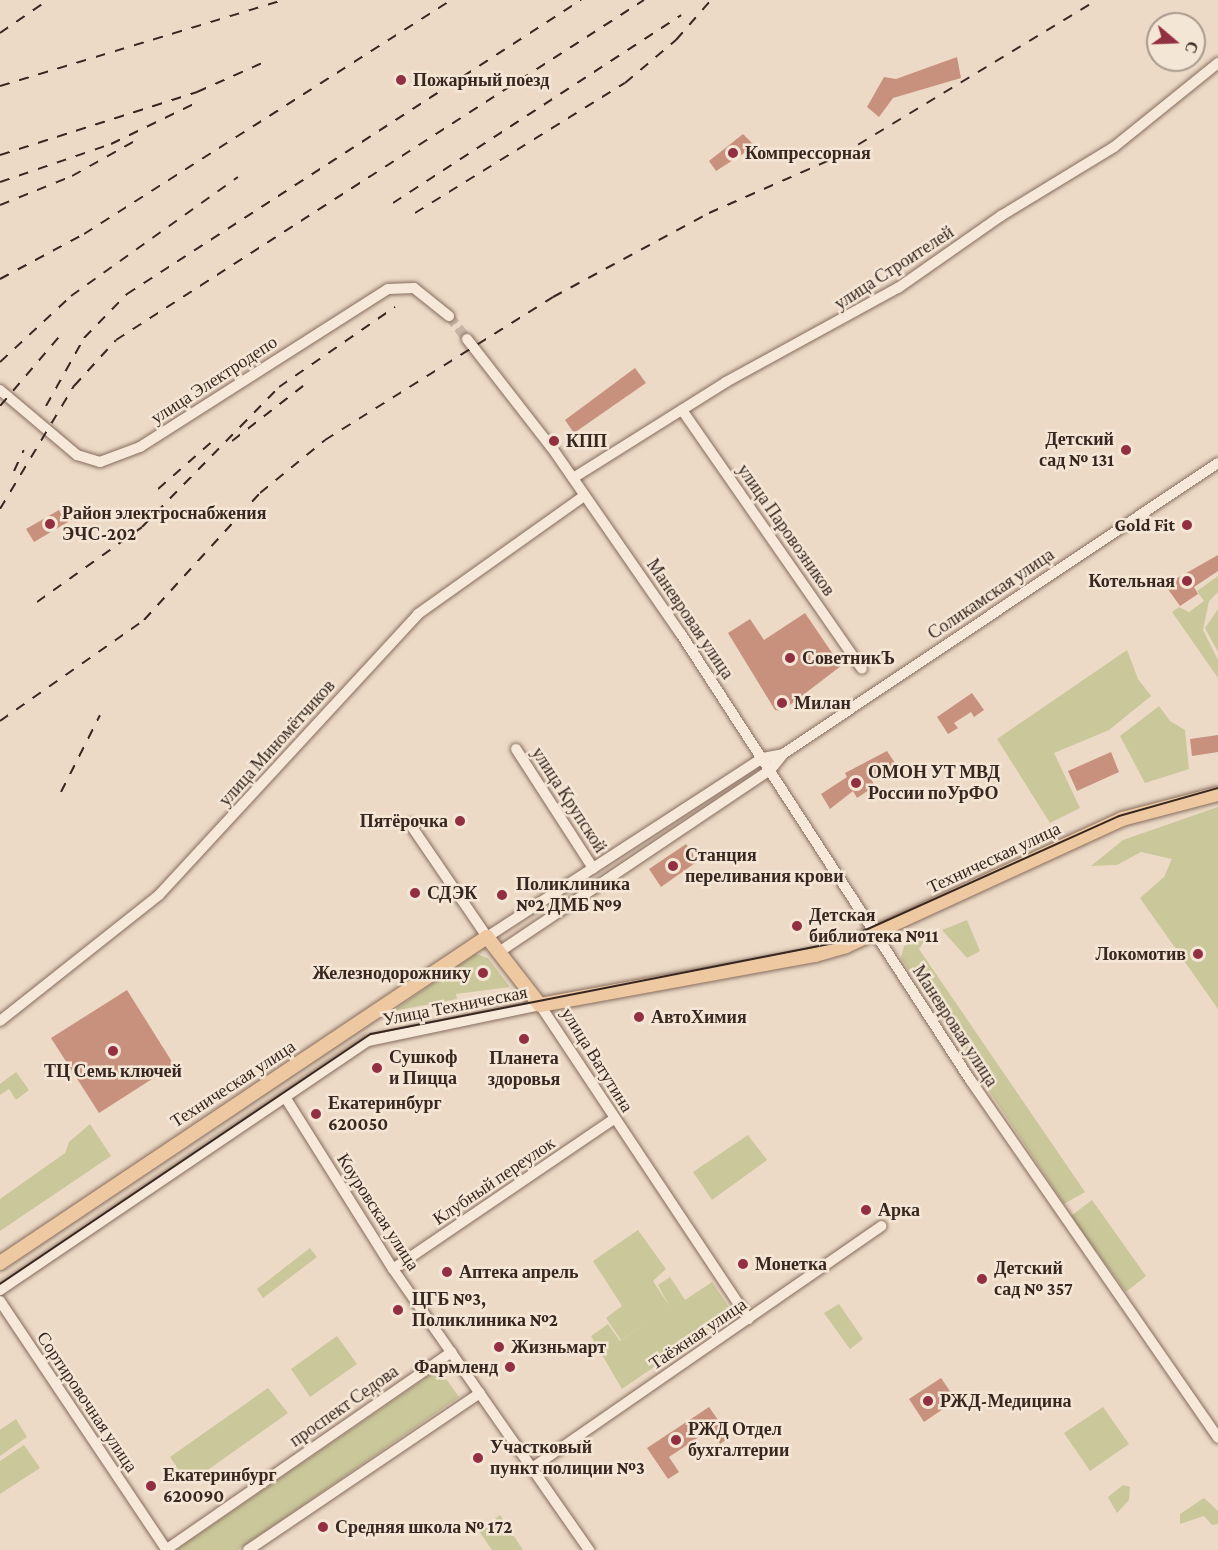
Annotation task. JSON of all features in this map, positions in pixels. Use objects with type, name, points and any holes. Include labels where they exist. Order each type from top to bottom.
[{"type":"main road","name":"Техническая улица","points":[[540,1005],[815,955],[874,933],[1122,819],[1218,794]]},
{"type":"main road","name":"Техническая улица","points":[[0,1263],[488,937]]},
{"type":"main road","name":"улица Ватутина","points":[[488,937],[540,1005]]},
{"type":"street","name":"улица Строителей","points":[[573,478],[682,410],[898,288],[1001,216],[1114,147],[1218,63]]},
{"type":"street","name":"улица Электродепо","points":[[0,390],[68,449],[100,462],[140,447],[388,288],[414,288],[449,316]]},
{"type":"street","name":"Маневровая улица","points":[[467,339],[573,478],[764,758],[874,933],[1010,1138],[1043,1180],[1060,1214],[1218,1438]]},
{"type":"street","name":"улица Паровозников","points":[[682,410],[862,669]]},
{"type":"street","name":"Соликамская улица","points":[[499,951],[771,770],[783,754],[1218,463]]},
{"type":"street","name":"улица Миномётчиков","points":[[0,1021],[159,896],[418,614],[585,496]]},
{"type":"street","name":"улица Крупской","points":[[516,750],[594,868]]},
{"type":"street","name":"Соликамская улица","points":[[488,937],[764,758],[783,754]]},
{"type":"street","name":"улица Ватутина","points":[[410,824],[488,937]]},
{"type":"street","name":"улица Ватутина","points":[[540,1005],[612,1120],[749,1319]]},
{"type":"street","name":"Улица Техническая","points":[[0,1290],[285,1097],[386,1035],[540,1005]]},
{"type":"street","name":"Коуровская улица","points":[[285,1097],[393,1269],[589,1550]]},
{"type":"street","name":"Клубный переулок","points":[[393,1269],[612,1120]]},
{"type":"street","name":"Таёжная улица","points":[[532,1468],[881,1226]]},
{"type":"street","name":"Сортировочная улица","points":[[0,1301],[167,1550]]},
{"type":"street","name":"проспект Седова","points":[[167,1550],[452,1352]]},
{"type":"street","points":[[248,1550],[480,1393]]},
{"type":"shaded area","points":[[1218,576],[1218,592],[1209,601],[1203,630],[1218,660],[1218,678],[1172,612],[1179,607],[1189,612],[1204,601],[1197,591]]},
{"type":"shaded area","points":[[1218,609],[1218,652],[1205,628]]},
{"type":"shaded area","points":[[1127,650],[1138,679],[1151,696],[1109,730],[1054,753],[1080,808],[1050,823],[997,739]]},
{"type":"shaded area","points":[[1159,706],[1170,721],[1185,730],[1189,769],[1145,783],[1120,736]]},
{"type":"shaded area","name":"Локомотив","points":[[1218,807],[1218,1009],[1140,898],[1164,877],[1172,859],[1141,852],[1117,865],[1091,866],[1123,840]]},
{"type":"shaded area","points":[[967,920],[980,951],[967,958],[942,930]]},
{"type":"shaded area","points":[[928,936],[919,949],[1085,1192],[1064,1204],[901,958],[904,946]]},
{"type":"shaded area","points":[[475,954],[488,958],[510,987],[456,994],[457,999],[393,1011]]},
{"type":"shaded area","points":[[16,1072],[29,1090],[16,1100],[9,1089],[0,1095],[0,1084]]},
{"type":"shaded area","points":[[90,1124],[111,1156],[0,1231],[0,1199],[65,1153],[69,1142]]},
{"type":"shaded area","points":[[748,1135],[767,1160],[712,1200],[693,1172]]},
{"type":"shaded area","points":[[1092,1200],[1146,1276],[1126,1292],[1071,1216]]},
{"type":"shaded area","points":[[638,1230],[666,1269],[653,1281],[670,1307],[658,1285],[670,1277],[685,1300],[712,1282],[733,1313],[622,1389],[591,1336],[608,1324],[620,1341],[654,1317],[621,1340],[606,1318],[622,1306],[593,1261]]},
{"type":"shaded area","points":[[310,1248],[317,1257],[263,1298],[257,1289]]},
{"type":"shaded area","points":[[839,1304],[863,1339],[850,1349],[824,1313]]},
{"type":"shaded area","points":[[337,1336],[357,1364],[310,1397],[291,1369]]},
{"type":"shaded area","points":[[439,1369],[459,1397],[238,1550],[176,1550]]},
{"type":"shaded area","points":[[268,1388],[288,1413],[188,1484],[170,1457]]},
{"type":"shaded area","points":[[1103,1407],[1129,1444],[1090,1471],[1064,1433]]},
{"type":"shaded area","points":[[16,1419],[27,1437],[0,1456],[0,1430]]},
{"type":"shaded area","points":[[24,1445],[40,1468],[0,1494],[0,1461]]},
{"type":"shaded area","points":[[1123,1485],[1130,1487],[1129,1500],[1117,1513],[1108,1497]]},
{"type":"shaded area","points":[[1204,1498],[1218,1511],[1218,1524],[1212,1525],[1204,1516],[1180,1524],[1180,1514]]},
{"type":"shaded area","points":[[500,1515],[523,1550],[492,1550],[479,1531]]},
{"type":"building","points":[[957,57],[961,78],[893,98],[879,117],[867,107],[884,77],[896,79]]},
{"type":"building","name":"Компрессорная","points":[[743,134],[755,146],[716,171],[709,161]]},
{"type":"building","points":[[635,368],[646,383],[574,433],[565,420]]},
{"type":"building","name":"Район электроснабжения ЭЧС-202","points":[[59,510],[62,516],[68,512],[73,519],[34,542],[26,529]]},
{"type":"building","name":"Котельная","points":[[1218,555],[1218,571],[1194,587],[1198,594],[1180,606],[1165,585]]},
{"type":"building","name":"СоветникЪ","points":[[805,613],[841,666],[782,711],[775,710],[728,633],[750,619],[764,640]]},
{"type":"building","points":[[972,693],[984,710],[974,717],[971,712],[954,723],[958,728],[948,734],[937,717]]},
{"type":"building","points":[[1218,735],[1218,752],[1192,756],[1190,739]]},
{"type":"building","name":"ОМОН УТ МВД России поУрФО","points":[[887,751],[897,766],[871,779],[875,786],[857,798],[853,791],[830,809],[821,794],[847,777],[845,773]]},
{"type":"building","points":[[1111,752],[1119,772],[1077,791],[1068,771]]},
{"type":"building","name":"Станция переливания крови","points":[[686,844],[698,861],[661,887],[649,869]]},
{"type":"building","name":"ТЦ Семь ключей","points":[[127,990],[174,1065],[99,1113],[51,1038]]},
{"type":"building","name":"РЖД-Медицина","points":[[941,1378],[952,1394],[945,1399],[946,1407],[924,1422],[909,1399]]},
{"type":"building","name":"РЖД Отдел бухгалтерии","points":[[709,1407],[730,1437],[720,1444],[711,1429],[669,1457],[679,1472],[668,1479],[647,1448]]},
{"type":"tunnel","points":[[449,316],[467,339]]},
{"type":"tram line","points":[[0,1284],[371,1034],[839,942],[1119,816],[1218,788]]},
{"type":"railway","points":[[0,33],[48,0]]},
{"type":"railway","points":[[0,86],[283,0]]},
{"type":"railway","points":[[0,279],[84,234],[451,0]]},
{"type":"railway","points":[[46,406],[84,338],[127,294],[581,0]]},
{"type":"railway","points":[[0,509],[74,386],[116,340],[644,0]]},
{"type":"railway","points":[[415,213],[625,83],[676,40],[711,0]]},
{"type":"railway","points":[[0,721],[144,620],[260,493],[325,440],[553,297],[709,213],[841,155],[1097,0]]},
{"type":"railway","points":[[393,203],[681,15]]},
{"type":"railway","points":[[0,155],[197,92],[269,60]]},
{"type":"railway","points":[[0,182],[111,144],[200,101]]},
{"type":"railway","points":[[0,205],[72,176],[133,142]]},
{"type":"railway","points":[[0,362],[71,296],[238,177]]},
{"type":"railway","points":[[37,602],[142,527],[279,387],[395,307]]},
{"type":"railway","points":[[0,406],[64,331]]},
{"type":"railway","points":[[232,441],[303,386]]},
{"type":"railway","points":[[158,489],[216,438]]},
{"type":"railway","points":[[14,471],[24,450]]},
{"type":"railway","points":[[61,792],[100,715]]},
{"type":"place","name":"Пожарный поезд","points":[[401,80]]},
{"type":"place","name":"Компрессорная","points":[[733,153]]},
{"type":"place","name":"КПП","points":[[554,441]]},
{"type":"place","name":"Детский сад № 131","points":[[1126,450]]},
{"type":"place","name":"Район электроснабжения ЭЧС-202","points":[[50,524]]},
{"type":"place","name":"Gold Fit","points":[[1187,525]]},
{"type":"place","name":"Котельная","points":[[1187,581]]},
{"type":"place","name":"СоветникЪ","points":[[790,658]]},
{"type":"place","name":"Милан","points":[[782,703]]},
{"type":"place","name":"ОМОН УТ МВД России поУрФО","points":[[856,783]]},
{"type":"place","name":"Пятёрочка","points":[[460,821]]},
{"type":"place","name":"Станция переливания крови","points":[[673,866]]},
{"type":"place","name":"СДЭК","points":[[415,893]]},
{"type":"place","name":"Поликлиника №2 ДМБ №9","points":[[502,895]]},
{"type":"place","name":"Детская библиотека №11","points":[[797,926]]},
{"type":"place","name":"Локомотив","points":[[1198,954]]},
{"type":"place","name":"Железнодорожнику","points":[[483,973]]},
{"type":"place","name":"АвтоХимия","points":[[639,1017]]},
{"type":"place","name":"Планета здоровья","points":[[524,1039]]},
{"type":"place","name":"ТЦ Семь ключей","points":[[113,1051]]},
{"type":"place","name":"Сушкоф и Пицца","points":[[377,1068]]},
{"type":"place","name":"Екатеринбург 620050","points":[[316,1114]]},
{"type":"place","name":"Арка","points":[[866,1210]]},
{"type":"place","name":"Монетка","points":[[743,1264]]},
{"type":"place","name":"Аптека апрель","points":[[447,1272]]},
{"type":"place","name":"Детский сад № 357","points":[[982,1279]]},
{"type":"place","name":"ЦГБ №3, Поликлиника №2","points":[[398,1310]]},
{"type":"place","name":"Жизньмарт","points":[[499,1347]]},
{"type":"place","name":"Фармленд","points":[[510,1367]]},
{"type":"place","name":"РЖД-Медицина","points":[[928,1401]]},
{"type":"place","name":"РЖД Отдел бухгалтерии","points":[[676,1440]]},
{"type":"place","name":"Участковый пункт полиции №3","points":[[478,1458]]},
{"type":"place","name":"Екатеринбург 620090","points":[[151,1486]]},
{"type":"place","name":"Средняя школа № 172","points":[[323,1527]]}]
